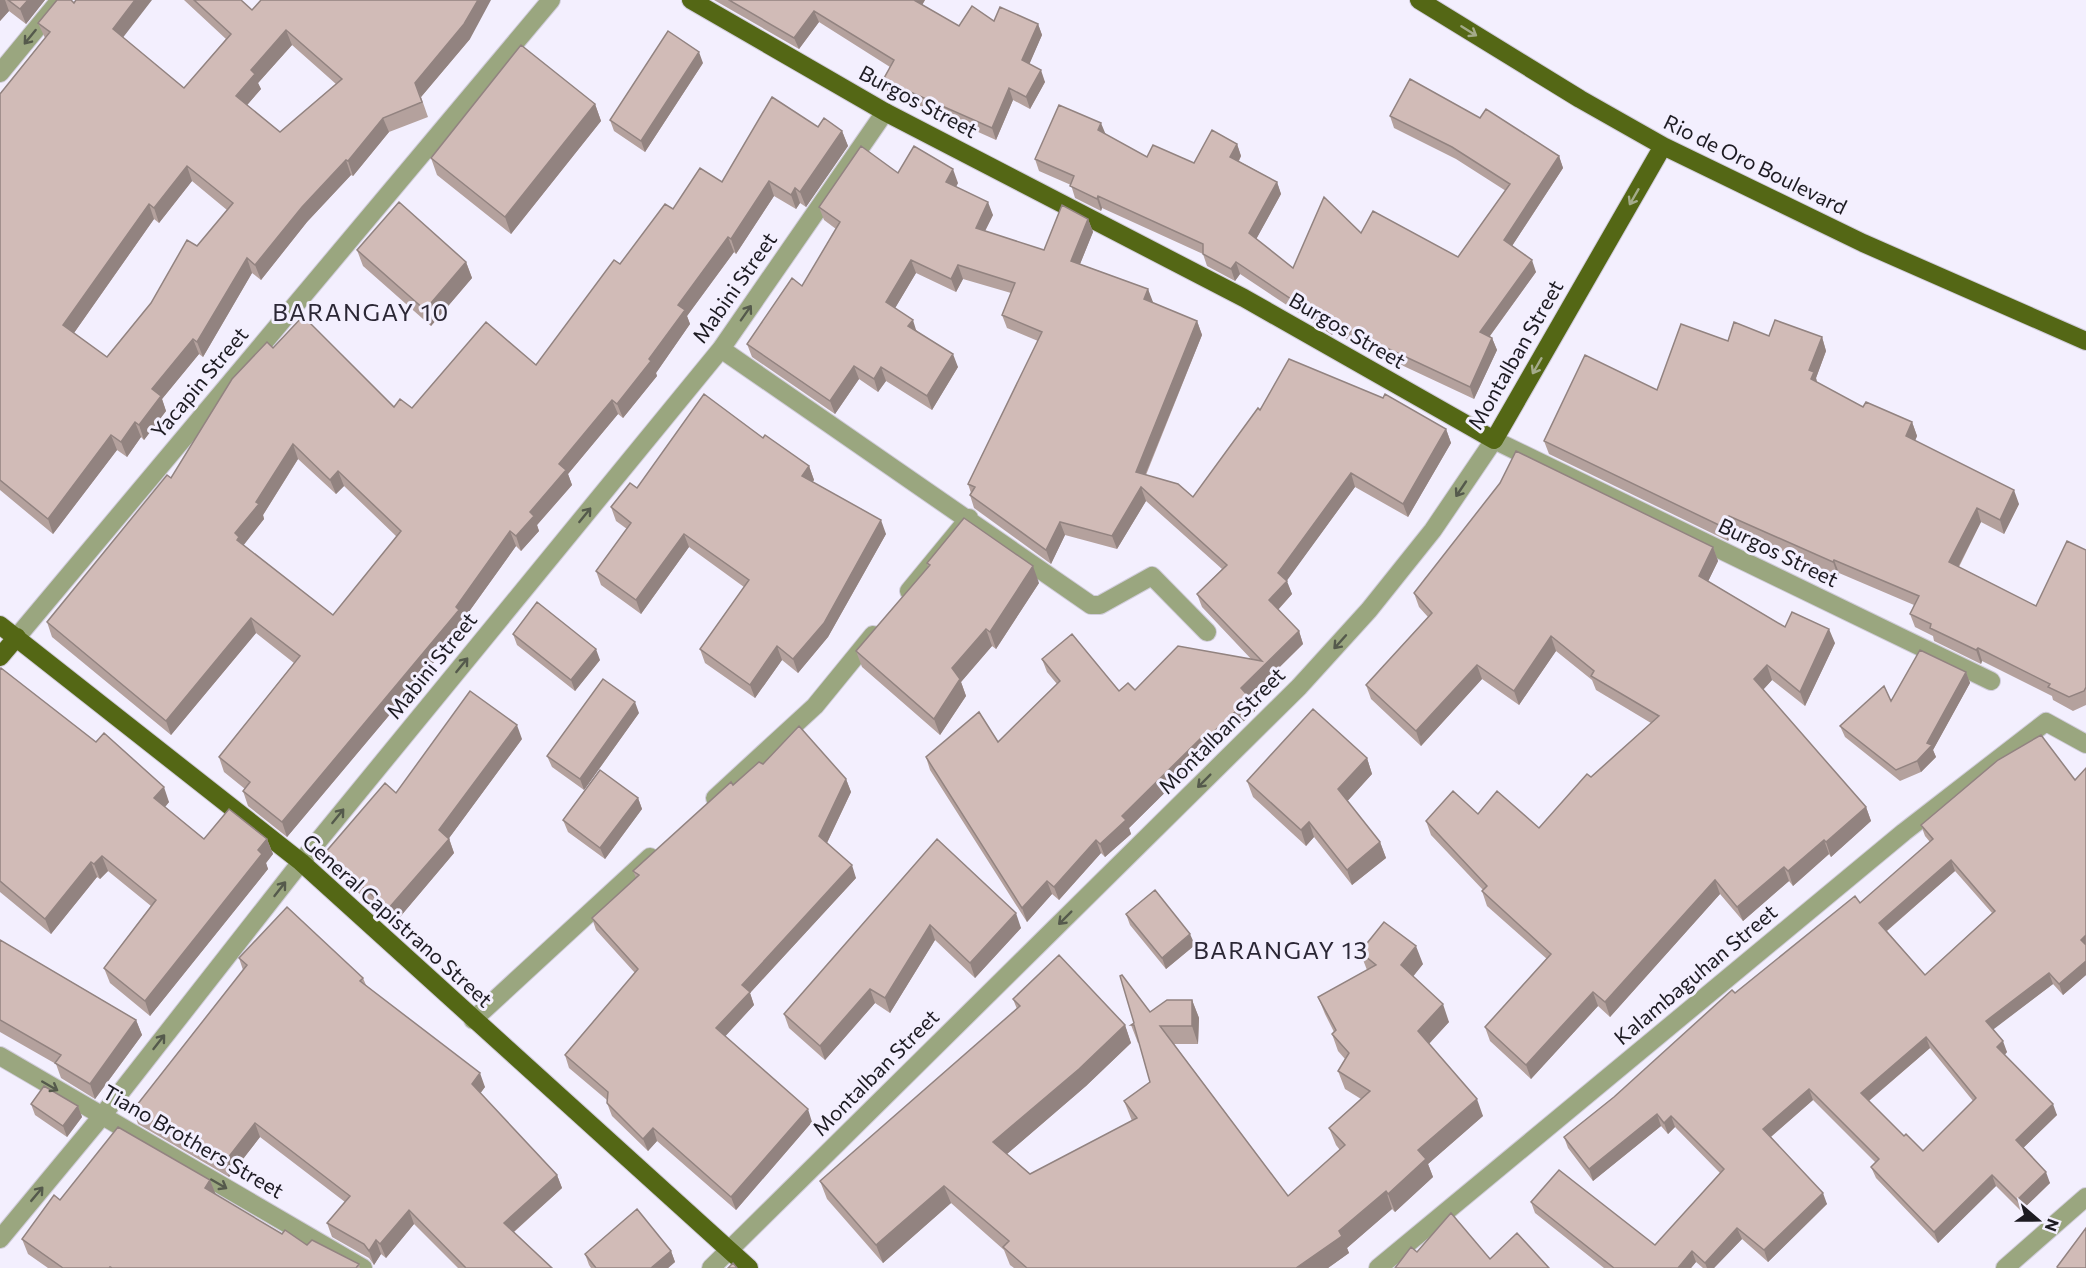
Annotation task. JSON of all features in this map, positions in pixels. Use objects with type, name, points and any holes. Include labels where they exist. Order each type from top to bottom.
[{"type":"main road","name":"Burgos Street","points":[[691,0],[885,112],[1244,298],[1494,440]]},
{"type":"main road","name":"Rio de Oro Boulevard","points":[[1419,0],[1580,99],[1663,146],[1863,243],[2086,341]]},
{"type":"main road","name":"Montalban Street","points":[[1494,440],[1663,146]]},
{"type":"main road","name":"General Capistrano Street","points":[[0,625],[301,862],[749,1268]]},
{"type":"main road","name":"Yacapin Street","points":[[0,657],[16,637]]},
{"type":"street","points":[[0,74],[60,0]]},
{"type":"street","name":"Yacapin Street","points":[[16,637],[551,0]]},
{"type":"street","name":"Mabini Street","points":[[0,1239],[102,1116],[301,862],[721,349],[885,112]]},
{"type":"street","points":[[721,349],[969,518],[1091,605],[1100,605],[1152,576],[1207,632]]},
{"type":"street","name":"Burgos Street","points":[[1494,440],[1991,681]]},
{"type":"street","name":"Montalban Street","points":[[711,1268],[1299,687],[1369,610],[1433,530],[1494,440]]},
{"type":"street","points":[[895,608],[969,518]]},
{"type":"street","points":[[702,810],[814,706],[881,626]]},
{"type":"street","name":"Kalambaguhan Street","points":[[1378,1268],[1904,832],[2046,722],[2086,744]]},
{"type":"street","points":[[474,1020],[666,843]]},
{"type":"street","name":"Tiano Brothers Street","points":[[0,1056],[363,1268]]},
{"type":"street","points":[[2005,1268],[2086,1197]]},
{"type":"building","points":[[8,0],[28,0],[20,9]]},
{"type":"building","points":[[57,0],[71,0],[74,3],[76,0],[135,0],[113,29],[184,88],[231,34],[194,0],[241,0],[252,10],[261,0],[478,0],[464,24],[415,83],[422,102],[383,118],[348,161],[346,160],[302,207],[255,265],[247,258],[197,342],[193,339],[152,389],[161,396],[139,425],[135,422],[121,442],[111,435],[48,519],[0,480],[0,94],[50,32],[38,23]],"holes":[[[286,30],[342,79],[280,132],[236,96],[255,74],[251,70]],[[187,166],[233,203],[197,246],[187,240],[151,303],[107,357],[63,325],[149,204],[154,208]]]},
{"type":"building","points":[[729,0],[914,0],[959,26],[972,6],[994,21],[1000,7],[1038,24],[1022,60],[1041,70],[1026,97],[1009,88],[992,128],[883,80],[894,60],[814,11],[794,38]]},
{"type":"building","points":[[668,31],[699,52],[641,141],[610,120]]},
{"type":"building","points":[[521,45],[595,104],[505,217],[431,158]]},
{"type":"building","points":[[1410,79],[1480,118],[1486,109],[1559,156],[1504,240],[1532,260],[1480,332],[1492,338],[1470,387],[1329,321],[1327,323],[1236,262],[1231,269],[1203,254],[1203,244],[1098,196],[1097,199],[1070,186],[1074,176],[1035,159],[1059,105],[1101,123],[1098,130],[1147,157],[1153,145],[1194,163],[1212,130],[1237,144],[1230,157],[1277,182],[1249,233],[1293,268],[1324,197],[1361,233],[1373,211],[1458,257],[1510,184],[1452,147],[1390,116]]},
{"type":"building","points":[[772,97],[818,127],[824,118],[842,131],[800,192],[795,188],[791,195],[769,181],[731,239],[728,237],[678,305],[685,310],[649,359],[651,361],[617,404],[612,400],[559,464],[566,470],[530,512],[534,516],[516,536],[510,531],[456,607],[459,610],[282,822],[243,791],[250,782],[219,757],[300,656],[251,618],[166,721],[47,622],[167,475],[171,478],[232,379],[267,342],[273,348],[303,316],[394,407],[400,399],[412,408],[486,322],[536,365],[614,260],[620,264],[665,204],[673,209],[700,168],[722,182]],"holes":[[[293,444],[330,480],[338,471],[401,531],[333,615],[237,540],[239,537],[235,533],[259,504],[256,502]]]},
{"type":"building","points":[[861,146],[898,173],[914,146],[953,169],[946,182],[988,202],[976,228],[1044,250],[1062,205],[1088,219],[1071,261],[1148,289],[1144,299],[1197,321],[1136,472],[1178,484],[1193,497],[1258,408],[1260,410],[1289,359],[1383,398],[1385,394],[1446,429],[1403,504],[1351,473],[1278,573],[1287,581],[1269,600],[1299,631],[1241,688],[1250,698],[1208,737],[1205,734],[1122,816],[1126,820],[1100,844],[1096,840],[1054,887],[1047,881],[1022,908],[926,757],[979,712],[998,742],[1060,681],[1042,659],[1072,634],[1119,691],[1128,683],[1135,690],[1178,646],[1262,661],[1197,594],[1227,565],[1141,487],[1112,536],[1060,522],[1046,550],[970,495],[975,487],[968,484],[1042,332],[1002,315],[1015,283],[958,265],[951,279],[911,260],[886,302],[913,320],[908,326],[953,354],[927,396],[881,367],[874,379],[854,366],[830,401],[747,344],[792,278],[802,286],[840,222],[819,207]]},
{"type":"building","points":[[399,202],[466,262],[425,310],[357,250]]},
{"type":"building","points":[[1775,320],[1822,337],[1809,370],[1814,372],[1811,379],[1863,407],[1866,402],[1912,422],[1906,436],[2014,490],[2000,520],[1977,508],[1949,562],[2036,606],[2067,541],[2086,550],[2086,687],[2084,691],[2069,697],[2048,687],[2050,684],[1978,648],[1976,650],[1930,628],[1931,624],[1910,614],[1919,596],[1834,560],[1833,562],[1729,516],[1723,527],[1544,441],[1585,355],[1657,390],[1681,324],[1728,341],[1734,322],[1769,336]]},
{"type":"building","points":[[704,394],[763,438],[765,435],[809,466],[802,476],[881,520],[824,623],[793,659],[777,646],[750,685],[700,649],[749,580],[684,534],[636,600],[596,571],[631,523],[611,507],[630,483],[637,488]]},
{"type":"building","points":[[1516,451],[1713,547],[1699,576],[1785,627],[1792,612],[1829,629],[1800,692],[1767,665],[1754,679],[1866,807],[1826,842],[1824,840],[1788,871],[1784,867],[1737,907],[1715,880],[1605,1002],[1593,992],[1526,1065],[1485,1027],[1551,954],[1482,891],[1487,886],[1426,821],[1453,791],[1478,814],[1497,791],[1539,828],[1587,774],[1591,777],[1659,716],[1591,676],[1594,671],[1551,636],[1514,691],[1477,665],[1416,731],[1366,685],[1432,613],[1414,593],[1500,483]]},
{"type":"building","points":[[964,518],[1033,566],[990,632],[986,629],[952,668],[960,679],[934,719],[856,651],[930,565],[927,563]]},
{"type":"building","points":[[537,602],[596,649],[571,680],[513,634]]},
{"type":"building","points":[[1920,650],[1966,672],[1927,743],[1932,745],[1917,761],[1896,770],[1840,726],[1884,686],[1891,701]]},
{"type":"building","points":[[1,668],[96,742],[104,733],[164,787],[154,798],[204,839],[229,809],[267,839],[258,850],[262,854],[145,1001],[104,968],[156,900],[102,856],[94,864],[91,862],[45,919],[0,881]]},
{"type":"building","points":[[603,679],[635,702],[580,779],[547,756]]},
{"type":"building","points":[[470,691],[517,725],[439,830],[449,839],[388,909],[324,854],[385,783],[396,793]]},
{"type":"building","points":[[1313,709],[1367,758],[1338,789],[1380,842],[1347,870],[1309,822],[1301,830],[1247,781]]},
{"type":"building","points":[[799,726],[846,779],[819,836],[852,865],[742,985],[750,992],[716,1028],[808,1109],[731,1197],[653,1128],[643,1139],[607,1103],[608,1092],[565,1055],[638,969],[592,918],[639,875],[633,871],[731,782],[733,785],[759,762],[763,764]]},
{"type":"building","points":[[2041,735],[2075,780],[2086,768],[2086,935],[2081,940],[2086,945],[2086,961],[2059,984],[2049,973],[1986,1021],[2003,1041],[1997,1047],[2053,1104],[2016,1140],[2046,1172],[2017,1200],[1992,1175],[1934,1232],[1871,1167],[1879,1159],[1809,1089],[1763,1129],[1823,1193],[1764,1250],[1737,1228],[1705,1263],[1692,1251],[1678,1268],[1614,1268],[1531,1202],[1559,1170],[1655,1245],[1724,1169],[1671,1116],[1664,1123],[1657,1114],[1589,1169],[1564,1137],[1614,1097],[1732,990],[1735,993],[1855,896],[1860,903],[1933,839],[1921,825],[1998,760]],"holes":[[[1951,860],[1995,911],[1925,975],[1879,923]],[[1926,1037],[1976,1098],[1923,1151],[1906,1134],[1904,1136],[1861,1093]]]},
{"type":"building","points":[[600,770],[638,798],[600,848],[563,820]]},
{"type":"building","points":[[937,839],[1016,913],[970,963],[930,925],[885,998],[870,989],[820,1046],[784,1014]]},
{"type":"building","points":[[1155,890],[1190,934],[1162,958],[1126,914]]},
{"type":"building","points":[[287,907],[363,978],[360,981],[480,1073],[472,1084],[557,1175],[504,1223],[552,1268],[466,1268],[409,1210],[380,1244],[376,1240],[369,1251],[364,1244],[327,1223],[350,1196],[255,1123],[224,1163],[133,1110],[247,965],[239,958]]},
{"type":"building","points":[[1384,922],[1416,946],[1401,965],[1443,1004],[1418,1031],[1477,1099],[1418,1150],[1426,1159],[1388,1194],[1386,1191],[1339,1231],[1342,1236],[1296,1268],[1027,1268],[1003,1247],[1009,1241],[944,1186],[876,1245],[820,1181],[1020,1006],[1013,999],[1059,955],[1125,1025],[1079,1069],[993,1142],[1030,1174],[1137,1118],[1124,1101],[1150,1082],[1134,1025],[1131,1025],[1134,1023],[1120,976],[1122,975],[1150,1012],[1167,1000],[1192,1000],[1192,1026],[1160,1026],[1288,1196],[1345,1145],[1329,1128],[1370,1091],[1338,1071],[1349,1053],[1332,1034],[1336,1030],[1318,997],[1376,965],[1360,952]]},
{"type":"building","points":[[0,940],[136,1020],[90,1084],[55,1063],[61,1055],[0,1020]]},
{"type":"building","points":[[44,1086],[78,1106],[63,1126],[31,1104]]},
{"type":"building","points":[[118,1127],[210,1180],[205,1188],[282,1234],[285,1230],[307,1245],[312,1240],[359,1264],[356,1268],[63,1268],[22,1239],[54,1195],[60,1200]]},
{"type":"building","points":[[637,1209],[671,1251],[651,1268],[596,1268],[585,1254]]},
{"type":"building","points":[[1451,1213],[1490,1259],[1517,1233],[1549,1268],[1395,1268],[1411,1247],[1417,1252]]},
{"type":"building","points":[[2086,1228],[2086,1268],[2058,1268],[2057,1267]]},
{"type":"district","name":"BARANGAY 10","points":[[361,313]]},
{"type":"district","name":"BARANGAY 13","points":[[1281,951]]}]
